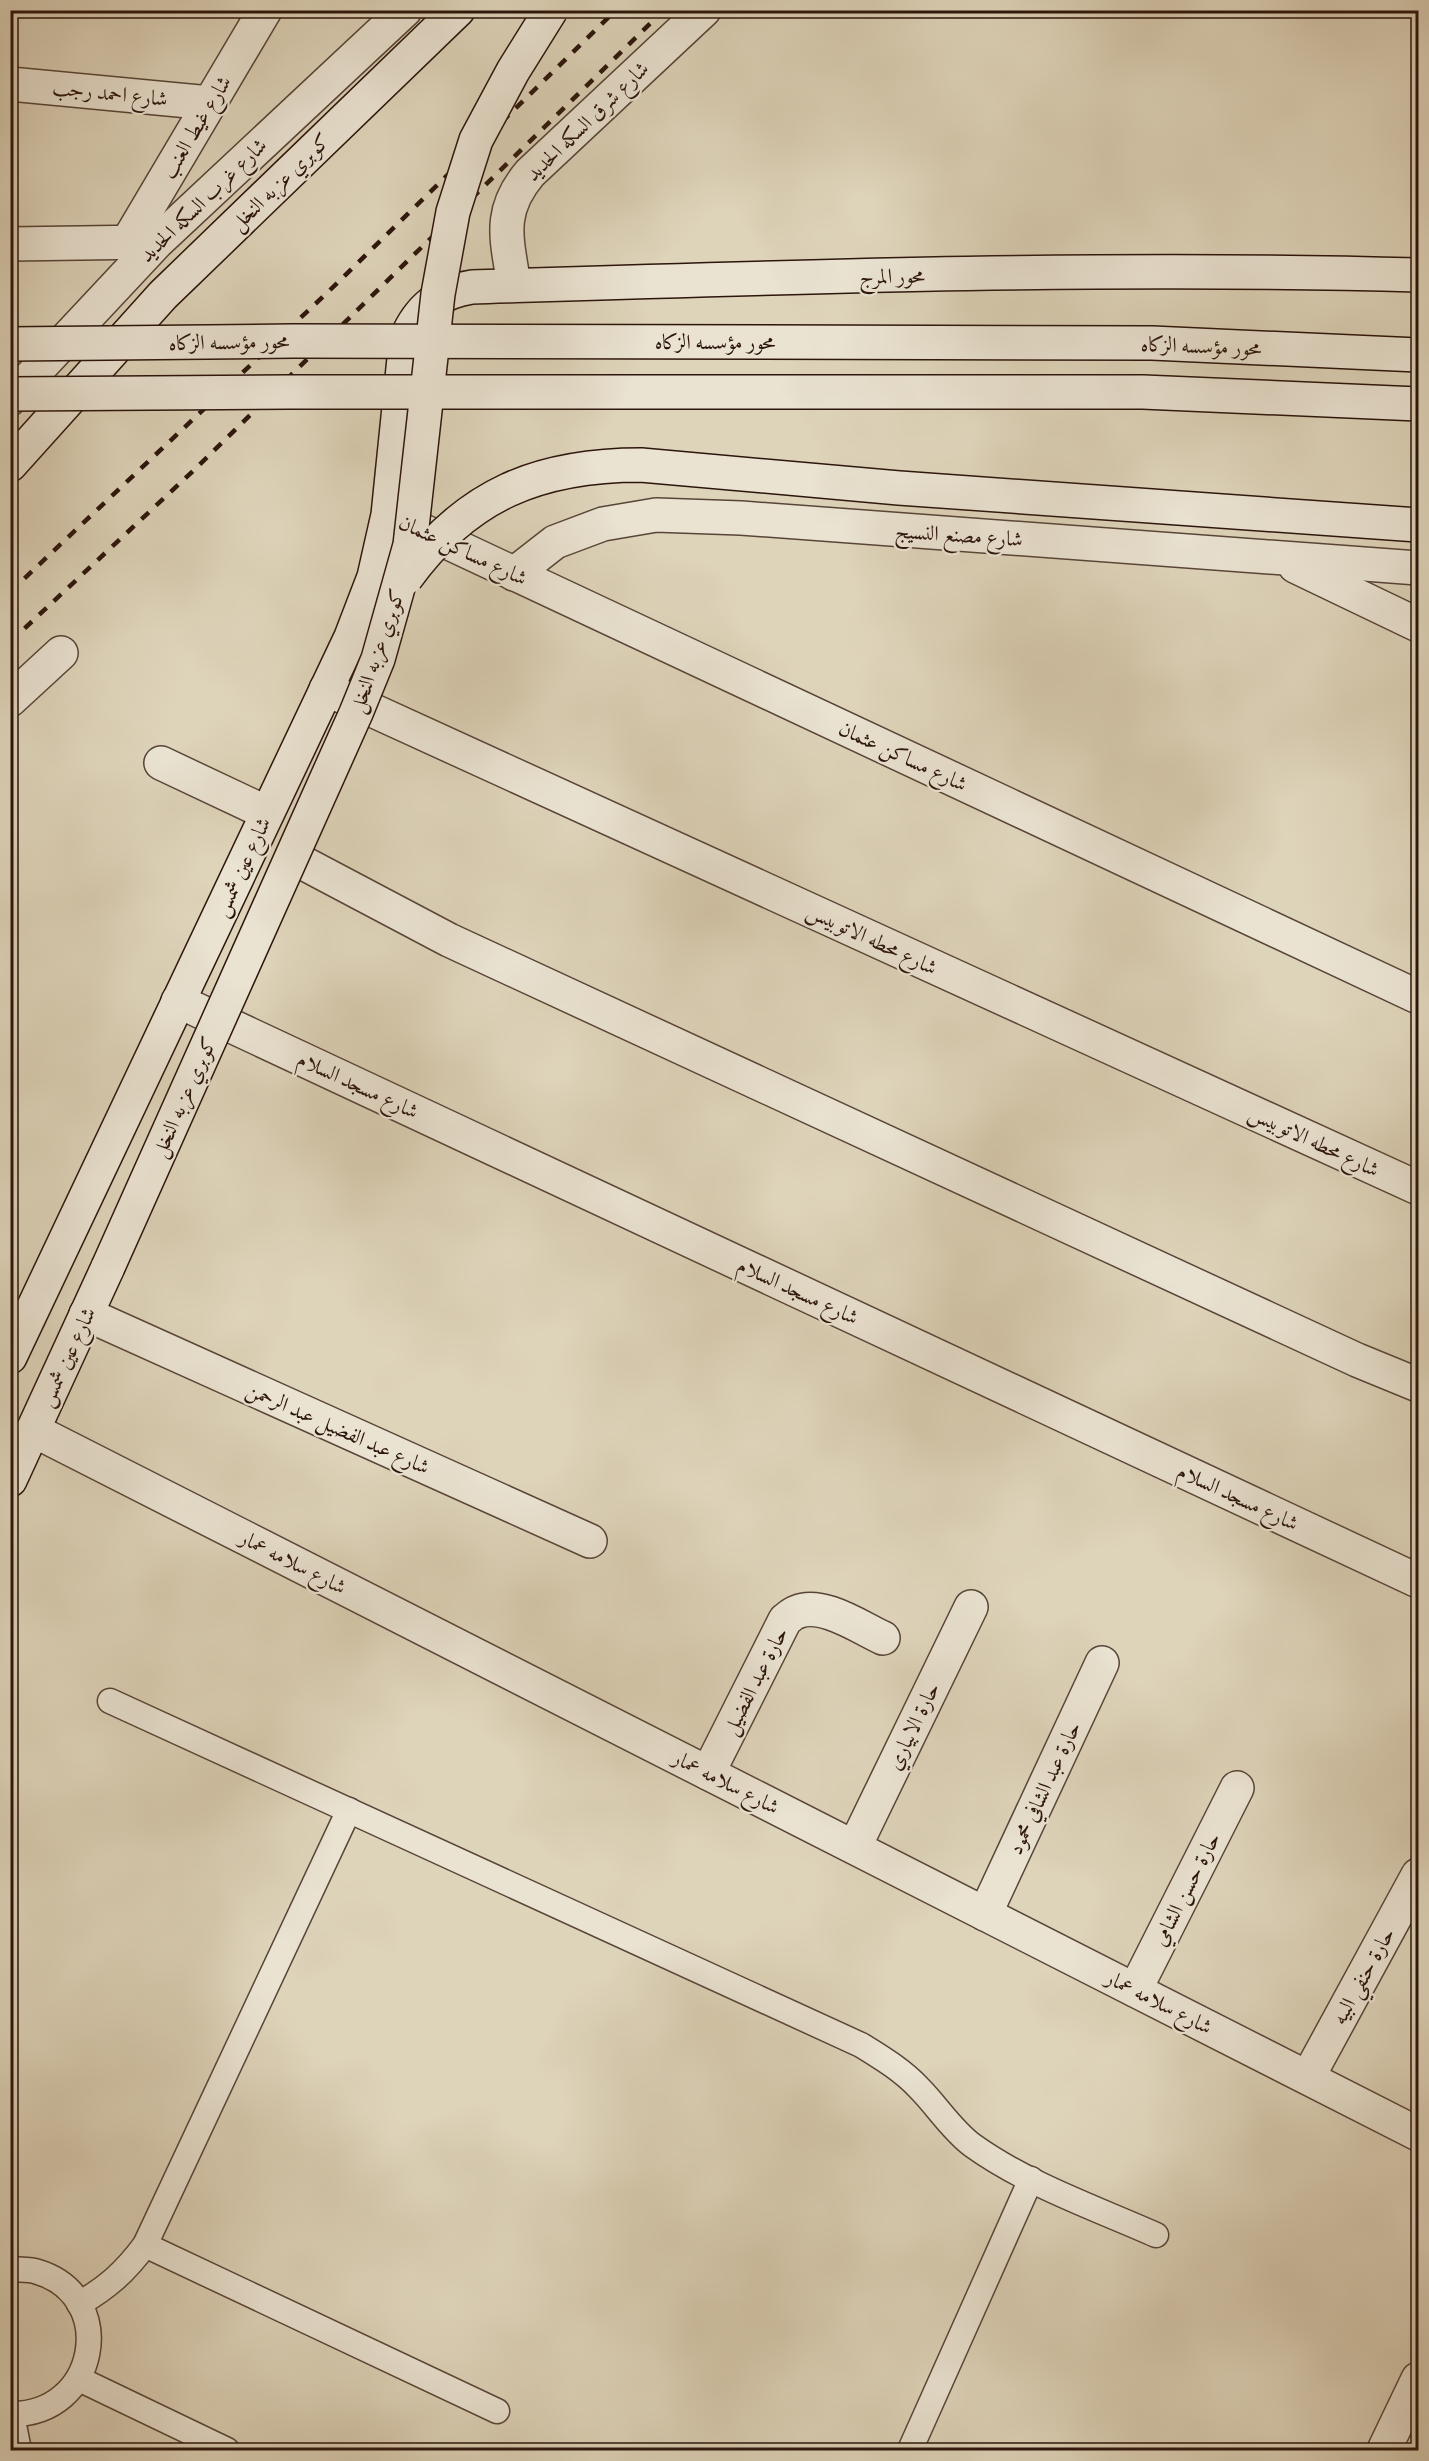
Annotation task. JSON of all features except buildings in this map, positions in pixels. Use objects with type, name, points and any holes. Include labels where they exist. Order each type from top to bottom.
[{"type":"street","name":"شارع غيط العنب","points":[[142,242],[210,103],[265,10]]},
{"type":"street","name":"شارع غرب السكه الحديد","points":[[10,399],[142,242],[405,10]]},
{"type":"street","name":"كوبري عزبه النخل","points":[[10,465],[163,295],[458,10]]},
{"type":"street","name":"كوبري عزبه النخل","points":[[108,1267],[356,713],[378,659],[410,545],[438,294],[453,212],[476,140],[513,70],[551,10]]},
{"type":"street","name":"شارع شرق السكه الحديد","points":[[514,285],[506,224],[510,205],[518,188],[530,173],[704,10]]},
{"type":"street","name":"شارع احمد رجب","points":[[10,84],[210,103]]},
{"type":"street","points":[[10,244],[142,242]]},
{"type":"street","name":"محور المرج","points":[[403,356],[406,339],[413,322],[424,308],[438,297],[463,288],[1054,272],[1419,275]]},
{"type":"street","name":"محور مؤسسه الزكاه","points":[[10,344],[293,341],[1152,343],[1419,355]]},
{"type":"street","name":"شارع عين شمس","points":[[10,1357],[351,637],[374,577],[388,515],[403,356]]},
{"type":"street","points":[[10,394],[1143,393],[1419,404]]},
{"type":"street","points":[[399,587],[423,554],[452,526],[485,502],[521,483],[560,471],[600,465],[641,465],[1076,501],[1419,525]]},
{"type":"street","name":"شارع مساكن عثمان","points":[[388,515],[1419,997]]},
{"type":"street","name":"شارع مصنع النسيج","points":[[514,574],[555,542],[603,524],[656,515],[741,518],[1419,568]]},
{"type":"street","points":[[1279,559],[1419,625]]},
{"type":"street","points":[[10,700],[61,653]]},
{"type":"street","name":"شارع محطه الاتوبيس","points":[[326,689],[1419,1188]]},
{"type":"street","points":[[161,763],[267,813]]},
{"type":"street","points":[[292,857],[460,945],[1357,1360],[1419,1385]]},
{"type":"street","name":"شارع مسجد السلام","points":[[178,1001],[1419,1581]]},
{"type":"street","name":"شارع عين شمس","points":[[10,1480],[108,1267]]},
{"type":"street","name":"شارع عبد الفضيل عبد الرحمن","points":[[86,1314],[590,1541]]},
{"type":"street","name":"شارع سلامه عمار","points":[[33,1430],[1419,2134]]},
{"type":"street","name":"حارة الابياري","points":[[855,1846],[971,1606]]},
{"type":"street","name":"حارة عبد الفضيل","points":[[708,1773],[785,1620],[798,1611],[813,1609],[826,1611],[883,1638]]},
{"type":"street","name":"حارة عبد الشافي محمود","points":[[986,1914],[1102,1663]]},
{"type":"street","name":"حارة حسن الشامي","points":[[1135,1990],[1237,1788]]},
{"type":"street","name":"حارة حنفي البيه","points":[[1308,2078],[1419,1875]]},
{"type":"street","points":[[1399,2440],[1419,2379]]},
{"type":"lane","points":[[110,1701],[861,2045],[892,2064],[920,2089],[969,2143],[999,2163],[1156,2235]]},
{"type":"lane","points":[[80,2304],[113,2282],[127,2269],[145,2245],[349,1810]]},
{"type":"lane","points":[[910,2451],[1030,2179]]},
{"type":"lane","points":[[145,2245],[497,2411]]},
{"type":"lane","points":[[10,2269],[38,2272],[62,2284],[80,2304],[89,2328],[89,2355],[80,2379],[62,2399],[38,2411],[11,2414],[19,2451]]},
{"type":"lane","points":[[80,2379],[227,2451]]},
{"type":"railway","points":[[10,592],[329,291],[616,10]]},
{"type":"railway","points":[[10,642],[193,471],[664,10]]}]
